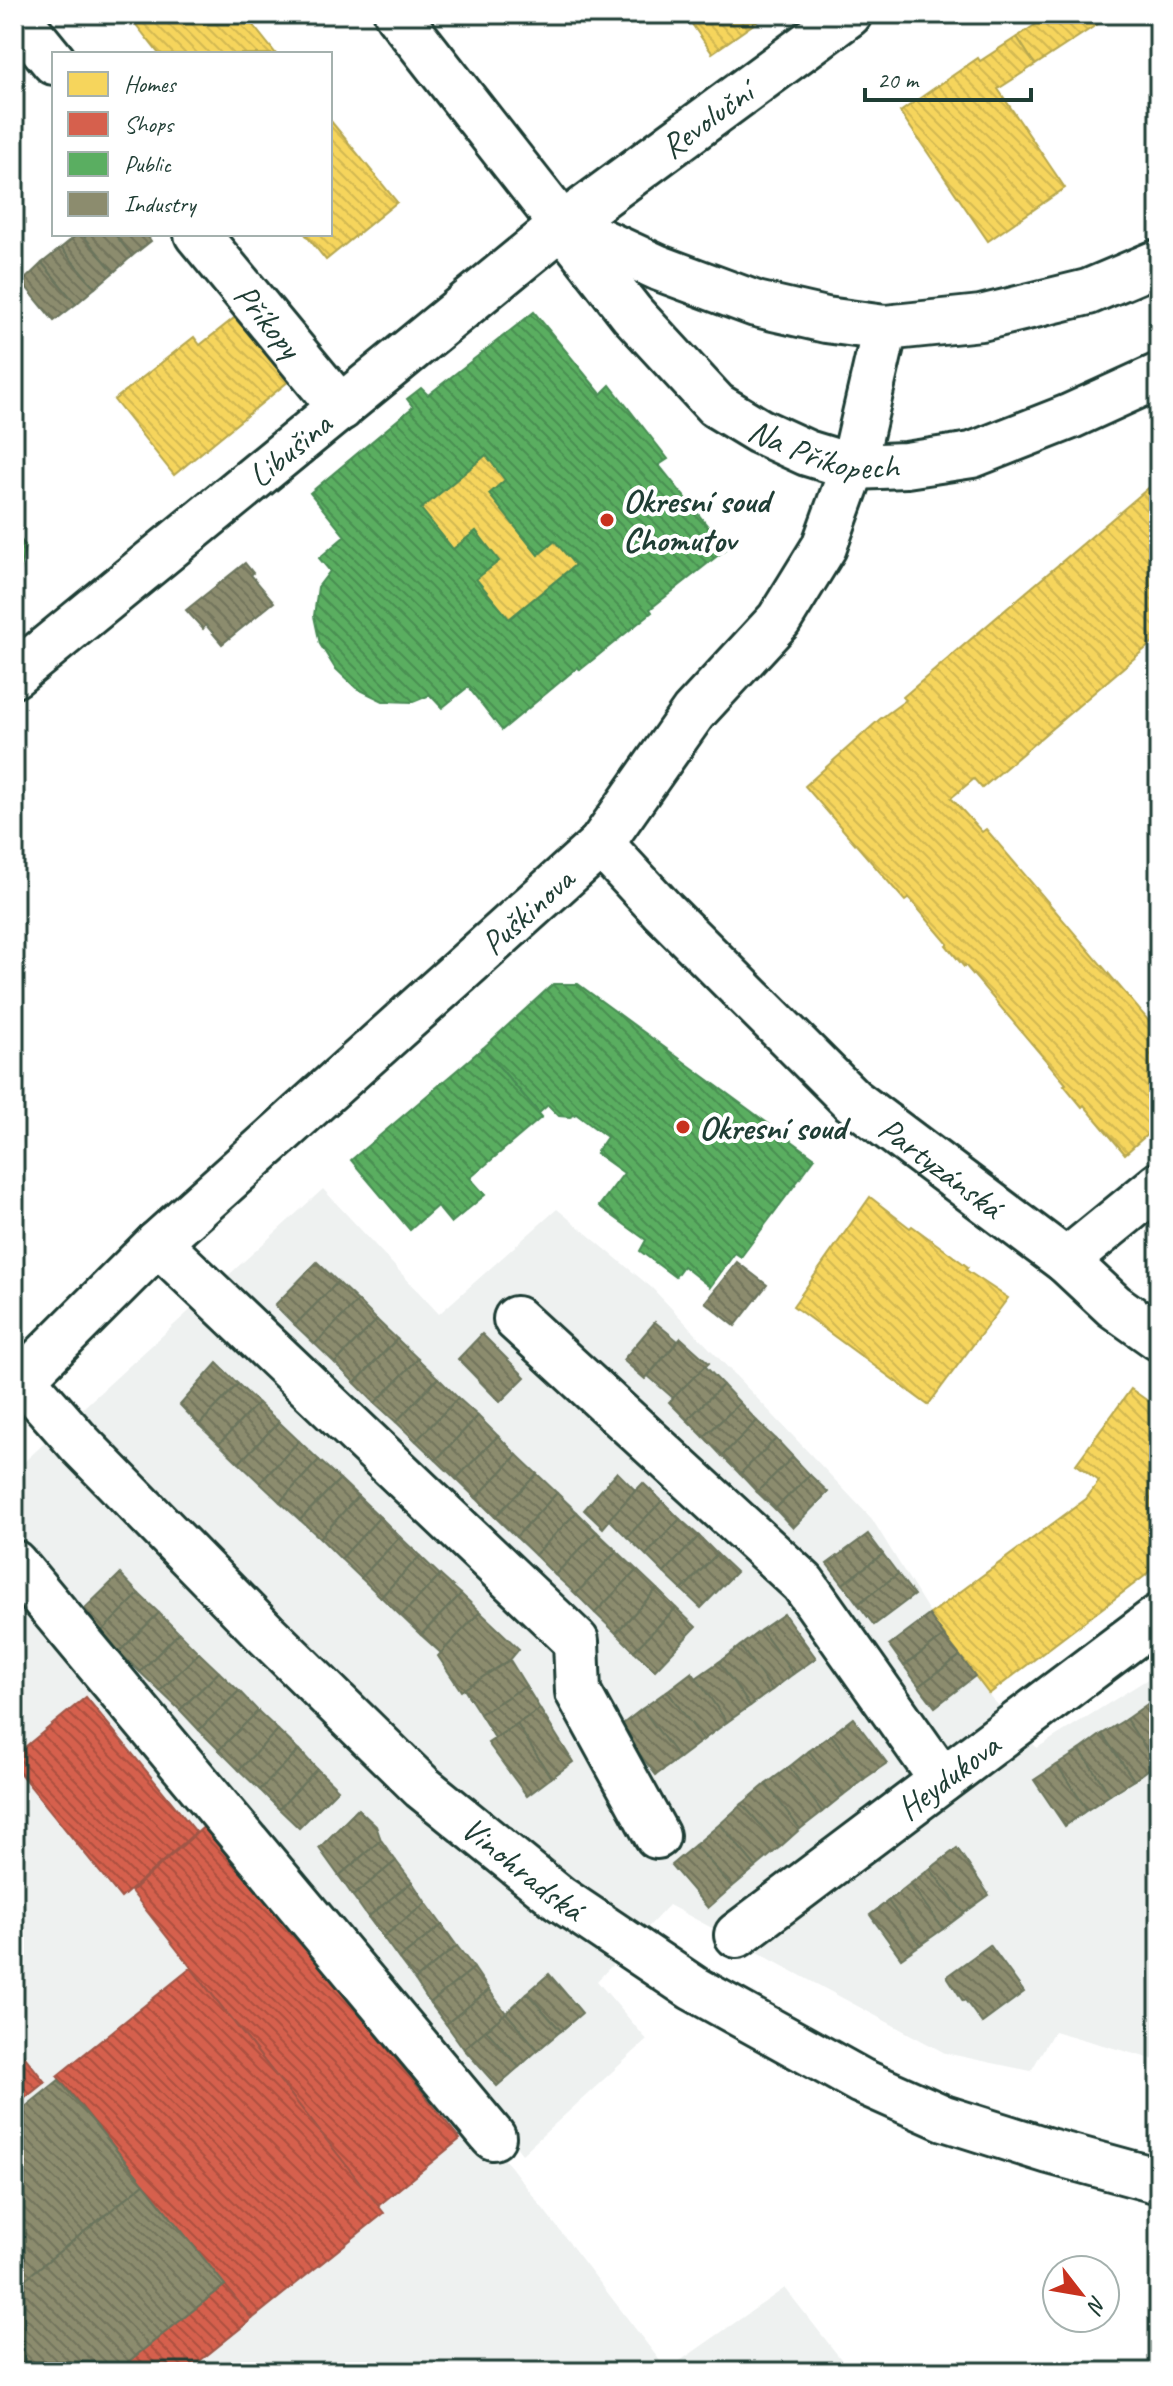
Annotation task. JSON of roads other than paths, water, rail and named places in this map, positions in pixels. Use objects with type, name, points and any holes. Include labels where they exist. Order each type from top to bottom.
[{"type":"street","points":[[15,14],[52,60]]},
{"type":"street","name":"Na Příkopech","points":[[397,14],[632,314],[716,405],[759,431],[807,453],[853,467],[906,465],[972,455],[1069,417],[1159,376]]},
{"type":"street","name":"Revoluční","points":[[564,224],[849,14]]},
{"type":"street","name":"Na Příkopech","points":[[564,224],[659,268],[756,304],[826,320],[885,328],[981,318],[1088,292],[1159,262]]},
{"type":"street","name":"Libušina","points":[[14,675],[564,224]]},
{"type":"street","name":"Příkopy","points":[[199,236],[341,408]]},
{"type":"street","name":"Puškinova","points":[[17,1378],[158,1243],[601,844],[693,713],[779,620],[824,547],[853,467],[885,328]]},
{"type":"street","name":"Partyzánská","points":[[601,844],[663,911],[852,1100],[1066,1261],[1114,1306],[1159,1338]]},
{"type":"street","points":[[1066,1261],[1159,1185]]},
{"type":"street","points":[[158,1243],[576,1641],[578,1692],[657,1836]]},
{"type":"street","points":[[516,1319],[803,1583],[942,1780]]},
{"type":"street","name":"Vinohradská","points":[[17,1378],[210,1577],[422,1787],[559,1898],[693,1988],[861,2081],[944,2118],[1159,2181]]},
{"type":"street","points":[[14,1563],[493,2137]]},
{"type":"street","name":"Heydukova","points":[[737,1935],[1159,1617]]},
{"type":"place","name":"Okresní soud Chomutov","points":[[607,520]]},
{"type":"place","name":"Okresní soud","points":[[683,1127]]}]
